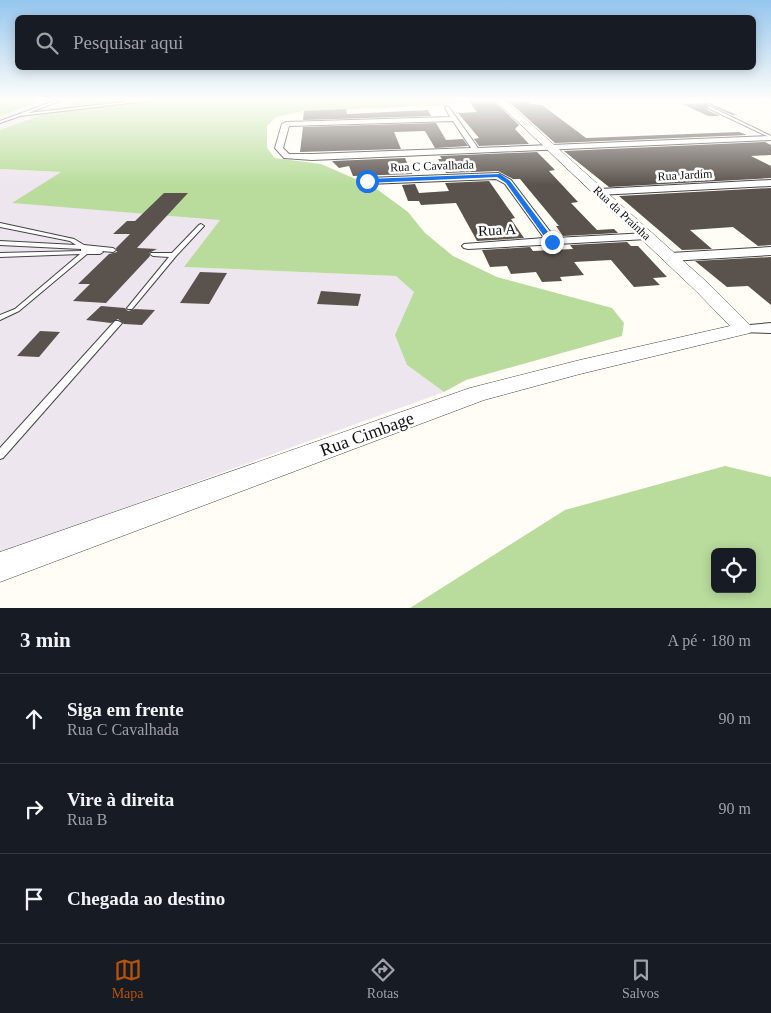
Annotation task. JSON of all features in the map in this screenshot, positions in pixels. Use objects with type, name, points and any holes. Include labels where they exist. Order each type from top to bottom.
[{"type":"street","points":[[285,128],[278,148],[287,156],[312,157],[771,137]]},
{"type":"street","points":[[462,128],[476,150]]},
{"type":"street","name":"Rua da Prainha","points":[[531,128],[670,257],[743,329]]},
{"type":"street","name":"Rua C Cavalhada","points":[[367,181],[498,176],[508,182],[552,242]]},
{"type":"street","name":"Rua Jardim","points":[[599,192],[771,183]]},
{"type":"street","name":"Rua A","points":[[468,246],[647,236]]},
{"type":"street","points":[[670,257],[771,251]]},
{"type":"street","points":[[743,329],[771,328]]},
{"type":"street","name":"Rua Cimbage","points":[[0,567],[478,394],[580,366],[743,329]]},
{"type":"lane","points":[[753,128],[771,137]]},
{"type":"lane","points":[[0,225],[72,240],[84,250]]},
{"type":"lane","points":[[130,308],[201,226]]},
{"type":"lane","points":[[0,243],[84,250]]},
{"type":"lane","points":[[0,255],[84,250]]},
{"type":"lane","points":[[0,318],[16,310],[84,250]]},
{"type":"lane","points":[[153,254],[174,255]]},
{"type":"lane","points":[[0,455],[118,323]]},
{"type":"shaded area","points":[[0,169],[62,172],[13,203],[221,219],[185,267],[396,276],[414,291],[407,365],[444,392],[0,553]]},
{"type":"green space","points":[[4,128],[267,128],[267,148],[275,158],[321,164],[374,187],[408,212],[425,233],[453,256],[497,277],[612,308],[624,323],[622,336],[466,380],[444,392],[407,365],[395,335],[414,292],[396,276],[184,267],[220,220],[12,203],[61,172],[0,169],[0,130]]},
{"type":"green space","points":[[725,466],[771,477],[771,608],[410,608],[565,510]]},
{"type":"building","points":[[303,128],[439,128],[446,140],[463,139],[468,146],[435,148],[425,131],[394,132],[401,149],[300,152]]},
{"type":"building","points":[[471,128],[516,128],[529,144],[479,146],[474,139],[479,138]]},
{"type":"building","points":[[539,128],[573,128],[586,138],[739,132],[747,135],[555,143]]},
{"type":"building","points":[[765,142],[771,145],[771,155],[751,156],[771,166],[771,178],[609,187],[564,151]]},
{"type":"building","points":[[537,152],[555,170],[549,171],[578,202],[571,203],[597,230],[614,229],[618,233],[563,236],[556,226],[559,226],[520,179],[513,179],[498,171],[446,173],[438,159],[442,159],[440,156]]},
{"type":"building","points":[[405,158],[412,174],[353,176],[349,166],[339,168],[332,161]]},
{"type":"building","points":[[489,181],[515,218],[511,219],[524,238],[477,241],[456,203],[421,205],[419,201],[408,201],[402,185],[415,184],[419,193],[449,191],[445,183]]},
{"type":"building","points":[[771,188],[771,245],[758,246],[733,227],[690,230],[712,249],[682,250],[619,196]]},
{"type":"building","points":[[164,193],[188,193],[137,248],[157,249],[149,253],[150,256],[106,303],[73,301],[90,284],[78,284],[109,254],[117,252],[116,248],[130,234],[113,234],[127,221],[135,221]]},
{"type":"building","points":[[627,242],[631,246],[638,246],[667,277],[653,278],[660,285],[634,287],[611,260],[574,262],[584,275],[560,277],[562,281],[542,282],[536,272],[511,274],[507,266],[490,267],[482,250],[530,247],[533,251],[573,249],[570,245]]},
{"type":"building","points":[[771,257],[771,305],[748,286],[727,287],[695,261]]},
{"type":"building","points":[[200,272],[227,273],[209,304],[180,303]]},
{"type":"building","points":[[321,291],[361,294],[358,306],[317,304]]},
{"type":"building","points":[[101,306],[125,308],[128,311],[135,309],[155,310],[142,325],[124,324],[118,319],[111,323],[86,320]]},
{"type":"building","points":[[40,331],[60,332],[39,357],[17,356]]},
{"type":"route","points":[[367,181],[498,176],[508,182],[552,242]]}]
